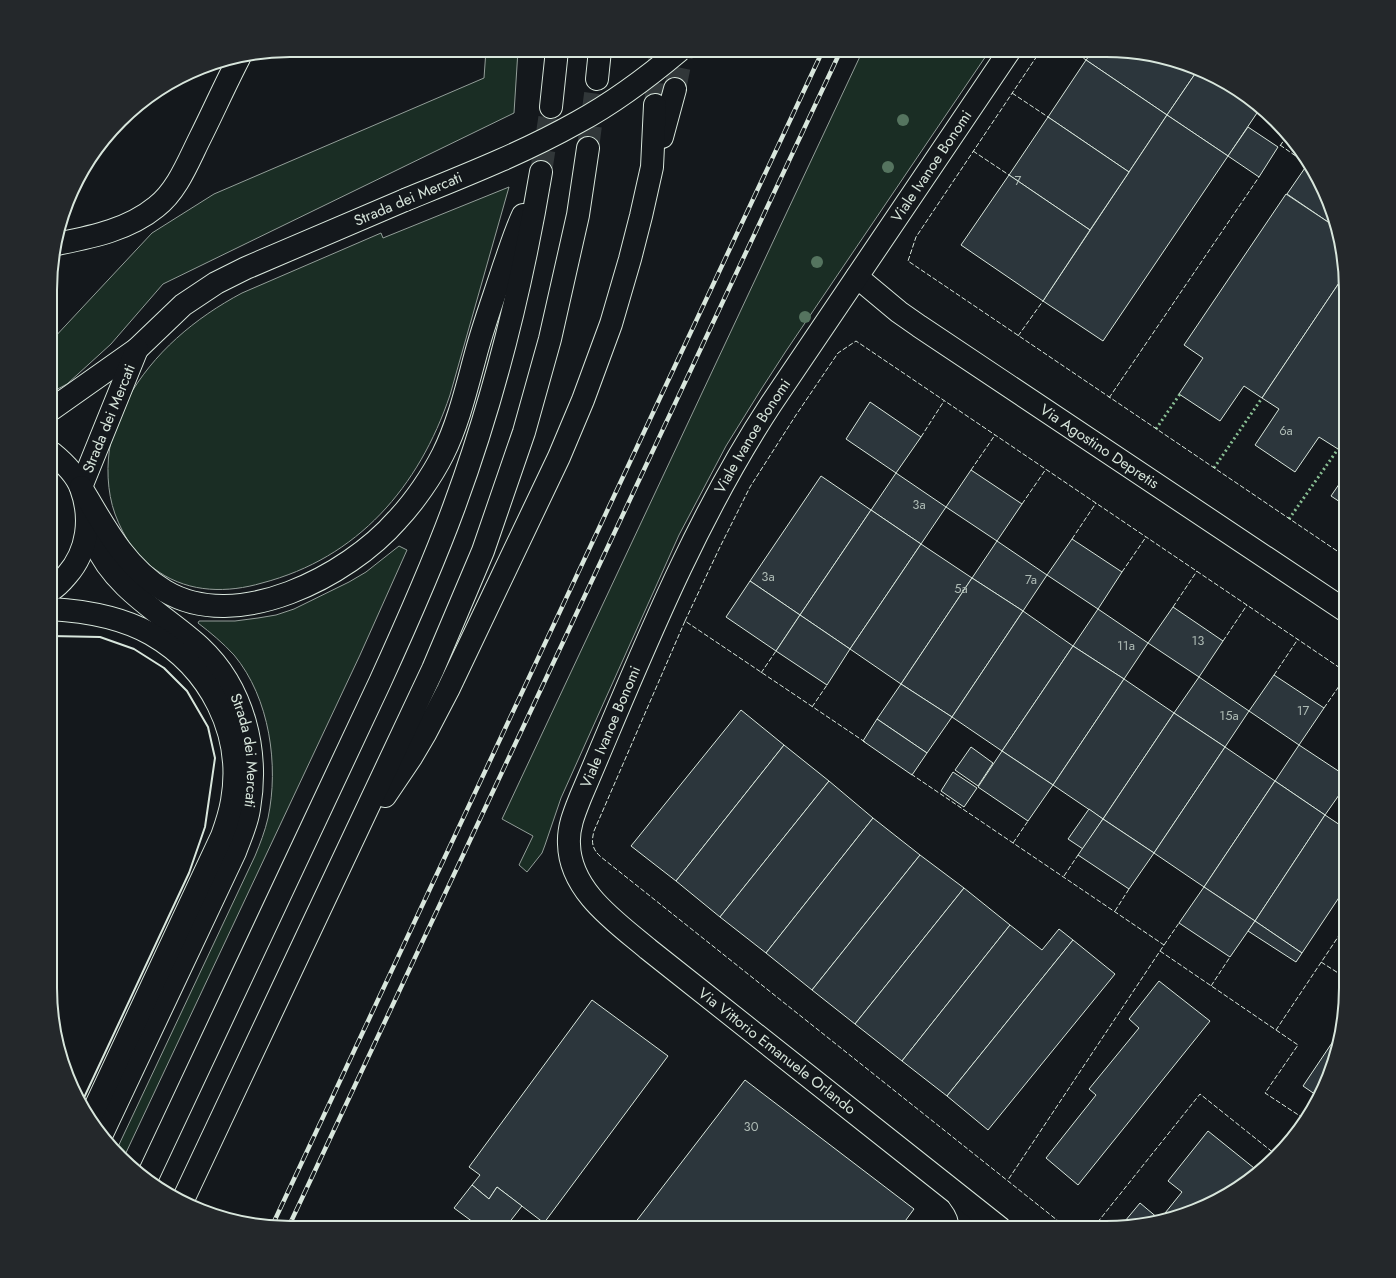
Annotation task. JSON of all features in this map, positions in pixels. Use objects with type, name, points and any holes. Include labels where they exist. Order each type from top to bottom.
[{"type":"main road","points":[[551,107],[556,57]]},
{"type":"main road","points":[[597,79],[599,57]]},
{"type":"main road","name":"Strada dei Mercati","points":[[57,405],[137,349],[183,305],[216,283],[246,268],[511,155],[579,122],[638,84],[671,57]]},
{"type":"main road","name":"Viale Ivanoe Bonomi","points":[[571,859],[568,843],[569,834],[573,817],[581,796],[656,622],[708,511],[753,432],[1005,57]]},
{"type":"main road","points":[[61,243],[97,236],[131,223],[146,215],[166,198],[187,162],[235,63]]},
{"type":"main road","points":[[330,886],[356,838],[412,756],[425,734],[452,683],[559,457],[583,400],[611,324],[630,259],[652,167],[675,90]]},
{"type":"main road","points":[[652,167],[655,105]]},
{"type":"main road","points":[[185,1196],[436,663],[494,522],[524,432],[550,339],[573,241],[588,148]]},
{"type":"main road","points":[[81,487],[112,540],[132,565],[144,576],[165,591],[188,601],[222,606],[256,603],[273,599],[304,586],[355,557],[374,543],[398,520],[424,484],[443,454],[456,422],[482,334],[517,229],[541,172],[522,270],[494,385],[465,476],[443,536],[383,676],[149,1174]]},
{"type":"main road","name":"Via Agostino Depretis","points":[[857,277],[899,312],[919,326],[1339,606]]},
{"type":"main road","name":"Strada dei Mercati","points":[[81,487],[137,349]]},
{"type":"main road","name":"Strada dei Mercati","points":[[57,457],[69,468],[81,487],[94,542],[105,561],[134,593],[200,648],[226,677],[248,732],[251,750],[252,769],[249,809],[241,835],[104,1129]]},
{"type":"main road","name":"Strada dei Mercati","points":[[57,587],[76,565],[86,540],[88,513]]},
{"type":"main road","name":"Strada dei Mercati","points":[[57,609],[75,610],[98,615],[133,626],[150,633],[177,652],[202,678],[221,710],[228,734],[234,766],[232,801],[222,836],[93,1113]]},
{"type":"main road","name":"Via Vittorio Emanuele Orlando","points":[[571,859],[576,874],[584,888],[600,907],[625,930],[991,1221]]},
{"type":"main road","points":[[952,1189],[966,1208],[969,1221]]},
{"type":"green space","points":[[486,57],[518,57],[514,113],[163,284],[111,344],[67,384],[57,389],[57,335],[152,233],[214,194],[484,78]]},
{"type":"green space","points":[[860,57],[985,57],[786,351],[726,446],[679,535],[561,798],[542,853],[527,872],[519,865],[533,836],[502,819]]},
{"type":"green space","points":[[509,187],[450,395],[437,428],[421,460],[402,488],[380,514],[355,537],[328,556],[296,572],[249,586],[209,589],[183,584],[159,572],[144,560],[132,547],[115,514],[110,497],[108,459],[111,439],[126,403],[137,383],[162,352],[192,325],[242,293],[381,233],[383,238]]},
{"type":"green space","points":[[399,546],[407,550],[360,655],[126,1154],[118,1146],[255,856],[267,823],[271,798],[272,755],[269,733],[256,691],[246,672],[234,655],[217,638],[198,623],[199,621],[235,621],[276,615],[294,609],[366,572]]},
{"type":"building","points":[[1088,57],[1121,57],[1152,61],[1181,69],[1194,75],[1167,115],[1086,60]]},
{"type":"building","points":[[1086,60],[1167,115],[1129,172],[1048,117]]},
{"type":"building","points":[[1194,75],[1223,88],[1257,113],[1228,156],[1167,115]]},
{"type":"building","points":[[1167,115],[1228,156],[1103,341],[1043,301]]},
{"type":"building","points":[[1048,117],[1129,172],[1090,230],[1009,175]]},
{"type":"building","points":[[1248,127],[1278,147],[1259,177],[1228,156]]},
{"type":"building","points":[[1305,168],[1315,187],[1329,223],[1287,194]]},
{"type":"building","points":[[1009,175],[1090,230],[1043,301],[961,245]]},
{"type":"building","points":[[1286,194],[1329,223],[1335,244],[1339,283],[1262,398],[1244,386],[1220,421],[1179,394],[1203,358],[1184,345]]},
{"type":"building","points":[[1339,283],[1338,449],[1319,437],[1295,472],[1255,445],[1279,409],[1262,398]]},
{"type":"building","points":[[870,402],[921,437],[896,473],[846,439]]},
{"type":"building","points":[[971,470],[1022,504],[997,541],[946,507]]},
{"type":"building","points":[[896,473],[946,507],[921,544],[871,510]]},
{"type":"building","points":[[821,476],[871,510],[800,615],[750,581]]},
{"type":"building","points":[[1339,484],[1339,501],[1331,496]]},
{"type":"building","points":[[871,510],[921,544],[850,649],[800,615]]},
{"type":"building","points":[[1072,539],[1122,572],[1098,609],[1047,575]]},
{"type":"building","points":[[997,541],[1047,575],[1023,611],[972,578]]},
{"type":"building","points":[[921,544],[972,578],[901,684],[850,649]]},
{"type":"building","points":[[972,578],[1023,611],[952,717],[901,684]]},
{"type":"building","points":[[750,581],[800,615],[776,651],[726,617]]},
{"type":"building","points":[[1173,607],[1223,641],[1199,677],[1148,643]]},
{"type":"building","points":[[1098,609],[1148,643],[1124,679],[1073,646]]},
{"type":"building","points":[[1023,611],[1073,646],[1002,751],[952,717]]},
{"type":"building","points":[[800,615],[850,649],[827,685],[776,651]]},
{"type":"building","points":[[1073,646],[1124,679],[1053,785],[1002,751]]},
{"type":"building","points":[[1274,675],[1324,708],[1299,745],[1249,711]]},
{"type":"building","points":[[1199,677],[1249,711],[1225,747],[1174,713]]},
{"type":"building","points":[[1124,679],[1174,713],[1103,819],[1053,785]]},
{"type":"building","points":[[901,684],[952,717],[927,753],[877,719]]},
{"type":"building","points":[[741,710],[784,745],[676,881],[631,846]]},
{"type":"building","points":[[1174,713],[1225,747],[1154,853],[1103,819]]},
{"type":"building","points":[[877,719],[927,753],[912,775],[863,741]]},
{"type":"building","points":[[784,745],[829,781],[720,917],[676,881]]},
{"type":"building","points":[[1299,745],[1339,771],[1339,795],[1325,815],[1275,781]]},
{"type":"building","points":[[971,747],[993,763],[978,786],[955,770]]},
{"type":"building","points":[[1225,747],[1275,781],[1204,887],[1154,853]]},
{"type":"building","points":[[1002,751],[1053,785],[1028,821],[978,787]]},
{"type":"building","points":[[953,772],[977,788],[964,807],[941,791]]},
{"type":"building","points":[[829,781],[873,818],[766,953],[720,917]]},
{"type":"building","points":[[1275,781],[1325,815],[1255,921],[1204,887]]},
{"type":"building","points":[[1089,809],[1103,819],[1083,849],[1068,839]]},
{"type":"building","points":[[1325,815],[1339,824],[1339,898],[1302,953],[1255,921]]},
{"type":"building","points":[[873,818],[920,855],[812,990],[766,953]]},
{"type":"building","points":[[1103,819],[1154,853],[1129,889],[1078,855]]},
{"type":"building","points":[[920,855],[964,888],[855,1024],[812,990]]},
{"type":"building","points":[[1204,887],[1255,921],[1230,957],[1179,923]]},
{"type":"building","points":[[964,888],[1010,925],[902,1061],[855,1024]]},
{"type":"building","points":[[1255,921],[1302,953],[1296,962],[1248,931]]},
{"type":"building","points":[[1010,925],[1042,950],[1059,929],[1073,940],[947,1096],[902,1061]]},
{"type":"building","points":[[1073,940],[1115,974],[988,1130],[947,1096]]},
{"type":"building","points":[[1159,981],[1210,1021],[1078,1185],[1046,1158],[1096,1095],[1089,1089],[1139,1028],[1129,1019]]},
{"type":"building","points":[[592,1000],[668,1056],[545,1221],[541,1221],[497,1187],[489,1199],[472,1185],[480,1175],[469,1167]]},
{"type":"building","points":[[1333,1042],[1327,1063],[1314,1093],[1303,1086]]},
{"type":"building","points":[[745,1080],[914,1209],[905,1221],[636,1221]]},
{"type":"building","points":[[1208,1131],[1254,1168],[1223,1190],[1181,1209],[1165,1213],[1182,1192],[1168,1181]]},
{"type":"building","points":[[472,1185],[489,1199],[497,1187],[522,1206],[510,1221],[472,1221],[454,1208]]},
{"type":"building","points":[[1140,1203],[1155,1216],[1152,1217],[1125,1220]]},
{"type":"tunnel","points":[[655,105],[659,57]]},
{"type":"tunnel","points":[[675,89],[682,57]]},
{"type":"tunnel","points":[[588,148],[597,79]]},
{"type":"tunnel","points":[[541,172],[551,107]]},
{"type":"railway","points":[[274,1221],[820,57]]},
{"type":"railway","points":[[291,1221],[838,57]]},
{"type":"hedge","points":[[1156,429],[1180,394]]},
{"type":"hedge","points":[[1214,468],[1262,398]]},
{"type":"hedge","points":[[1289,519],[1338,449]]},
{"type":"fence","points":[[1036,57],[916,237],[908,261],[1339,552]]},
{"type":"fence","points":[[1082,57],[1086,60]]},
{"type":"fence","points":[[1012,93],[1048,117]]},
{"type":"fence","points":[[1280,146],[1284,140]]},
{"type":"fence","points":[[1280,145],[1298,158]]},
{"type":"fence","points":[[973,151],[1009,175]]},
{"type":"fence","points":[[1109,398],[1259,177]]},
{"type":"fence","points":[[1018,336],[1043,301]]},
{"type":"fence","points":[[685,621],[750,487],[838,353],[856,341],[1339,667]]},
{"type":"fence","points":[[921,437],[944,401]]},
{"type":"fence","points":[[971,470],[995,435]]},
{"type":"fence","points":[[1022,504],[1046,469]]},
{"type":"fence","points":[[1072,539],[1096,503]]},
{"type":"fence","points":[[1122,572],[1146,537]]},
{"type":"fence","points":[[1173,607],[1197,571]]},
{"type":"fence","points":[[1223,641],[1247,605]]},
{"type":"fence","points":[[865,742],[685,621],[594,831],[594,848],[601,857],[1058,1221]]},
{"type":"fence","points":[[1274,675],[1298,639]]},
{"type":"fence","points":[[761,673],[776,651]]},
{"type":"fence","points":[[812,707],[827,685]]},
{"type":"fence","points":[[1324,708],[1339,686]]},
{"type":"fence","points":[[911,774],[1164,945],[1008,1180]]},
{"type":"fence","points":[[1013,843],[1028,821]]},
{"type":"fence","points":[[1064,876],[1078,855]]},
{"type":"fence","points":[[1115,911],[1129,889]]},
{"type":"fence","points":[[1164,945],[1179,923]]},
{"type":"fence","points":[[1160,951],[1276,1030],[1339,936]]},
{"type":"fence","points":[[1211,986],[1230,957]]},
{"type":"fence","points":[[1321,962],[1339,974]]},
{"type":"fence","points":[[1276,1030],[1298,1045],[1265,1093],[1301,1117]]},
{"type":"fence","points":[[1099,1221],[1200,1094],[1272,1152]]},
{"type":"wall","points":[[57,636],[100,637],[134,649],[164,668],[187,691],[208,727],[215,758],[205,827],[189,873],[84,1097]]}]
